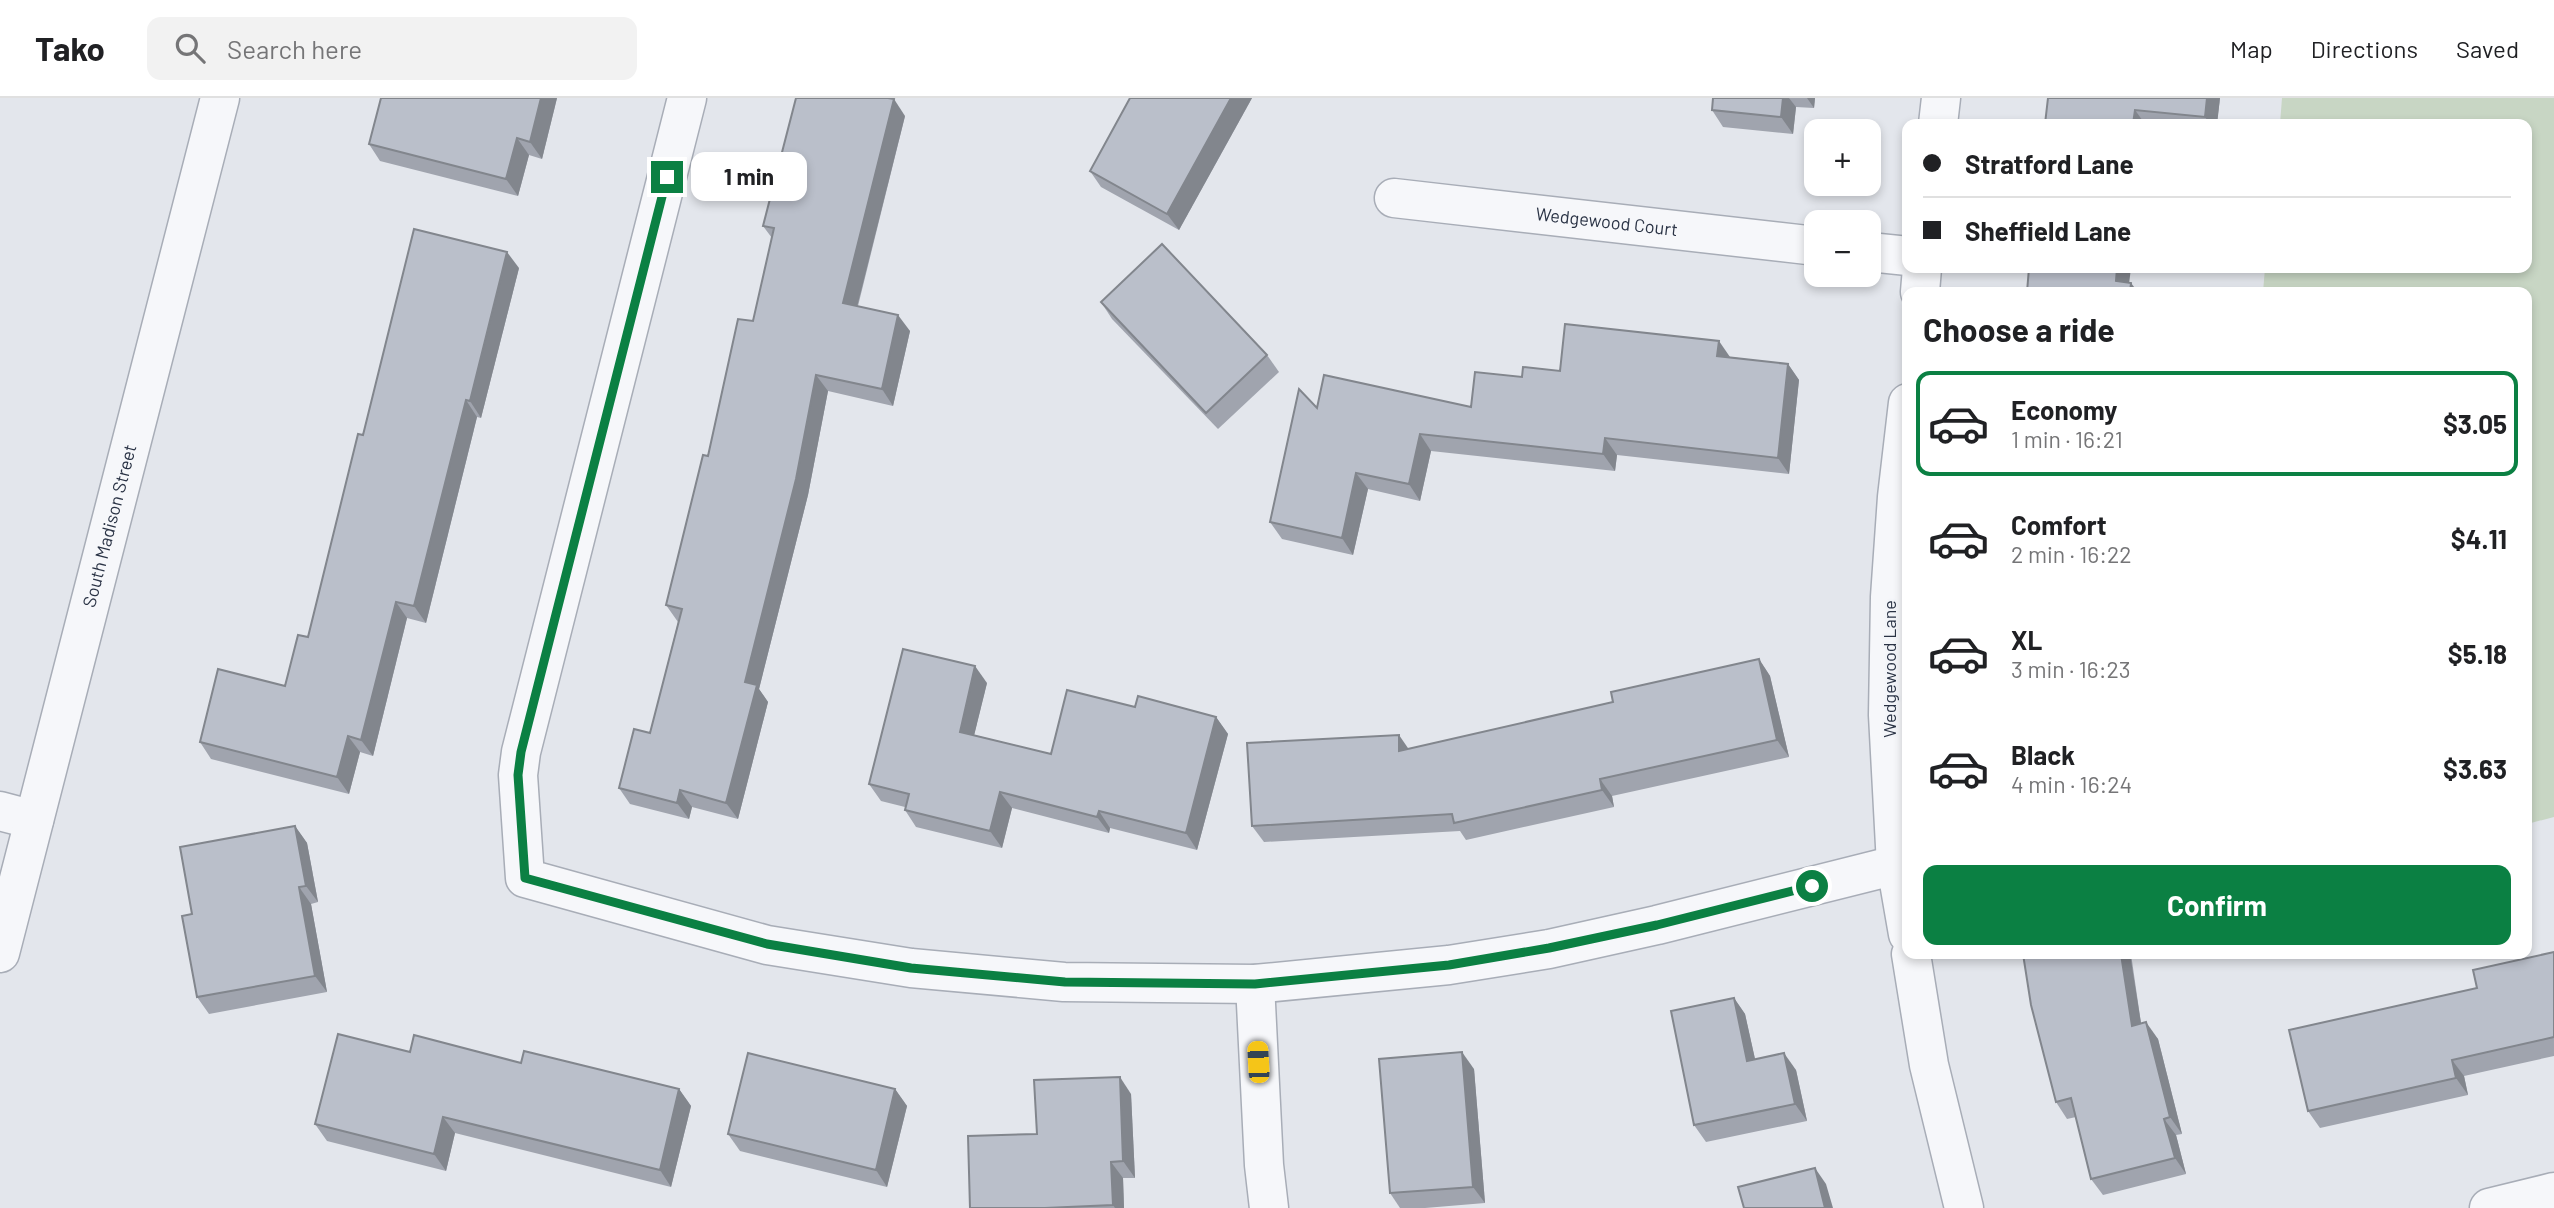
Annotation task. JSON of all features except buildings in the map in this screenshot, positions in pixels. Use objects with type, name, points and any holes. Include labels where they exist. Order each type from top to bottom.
[{"type":"street","name":"South Madison Street","points":[[0,953],[17,815],[220,98]]},
{"type":"street","points":[[687,98],[521,752],[518,775],[525,878],[767,944],[911,968],[1065,982],[1255,984],[1449,965],[1549,948],[1657,925],[1896,865]]},
{"type":"street","points":[[1939,119],[1941,98]]},
{"type":"street","name":"Wedgewood Court","points":[[1394,198],[1804,245]]},
{"type":"street","points":[[1881,253],[1902,255]]},
{"type":"street","name":"Wedgewood Lane","points":[[1902,455],[1890,597],[1888,715],[1896,865],[1902,900]]},
{"type":"street","points":[[1912,959],[1929,1065],[1964,1208]]},
{"type":"street","points":[[1255,984],[1264,1165],[1269,1208]]},
{"type":"street","points":[[2489,1208],[2554,1192]]},
{"type":"green space","points":[[2282,98],[2554,98],[2554,817],[2532,823],[2532,287],[2263,287],[2265,273],[2532,273],[2532,119],[2280,119]]},
{"type":"route","points":[[667,177],[521,752],[518,775],[525,878],[767,944],[911,968],[1065,982],[1255,984],[1449,965],[1549,948],[1657,925],[1812,886]]}]
